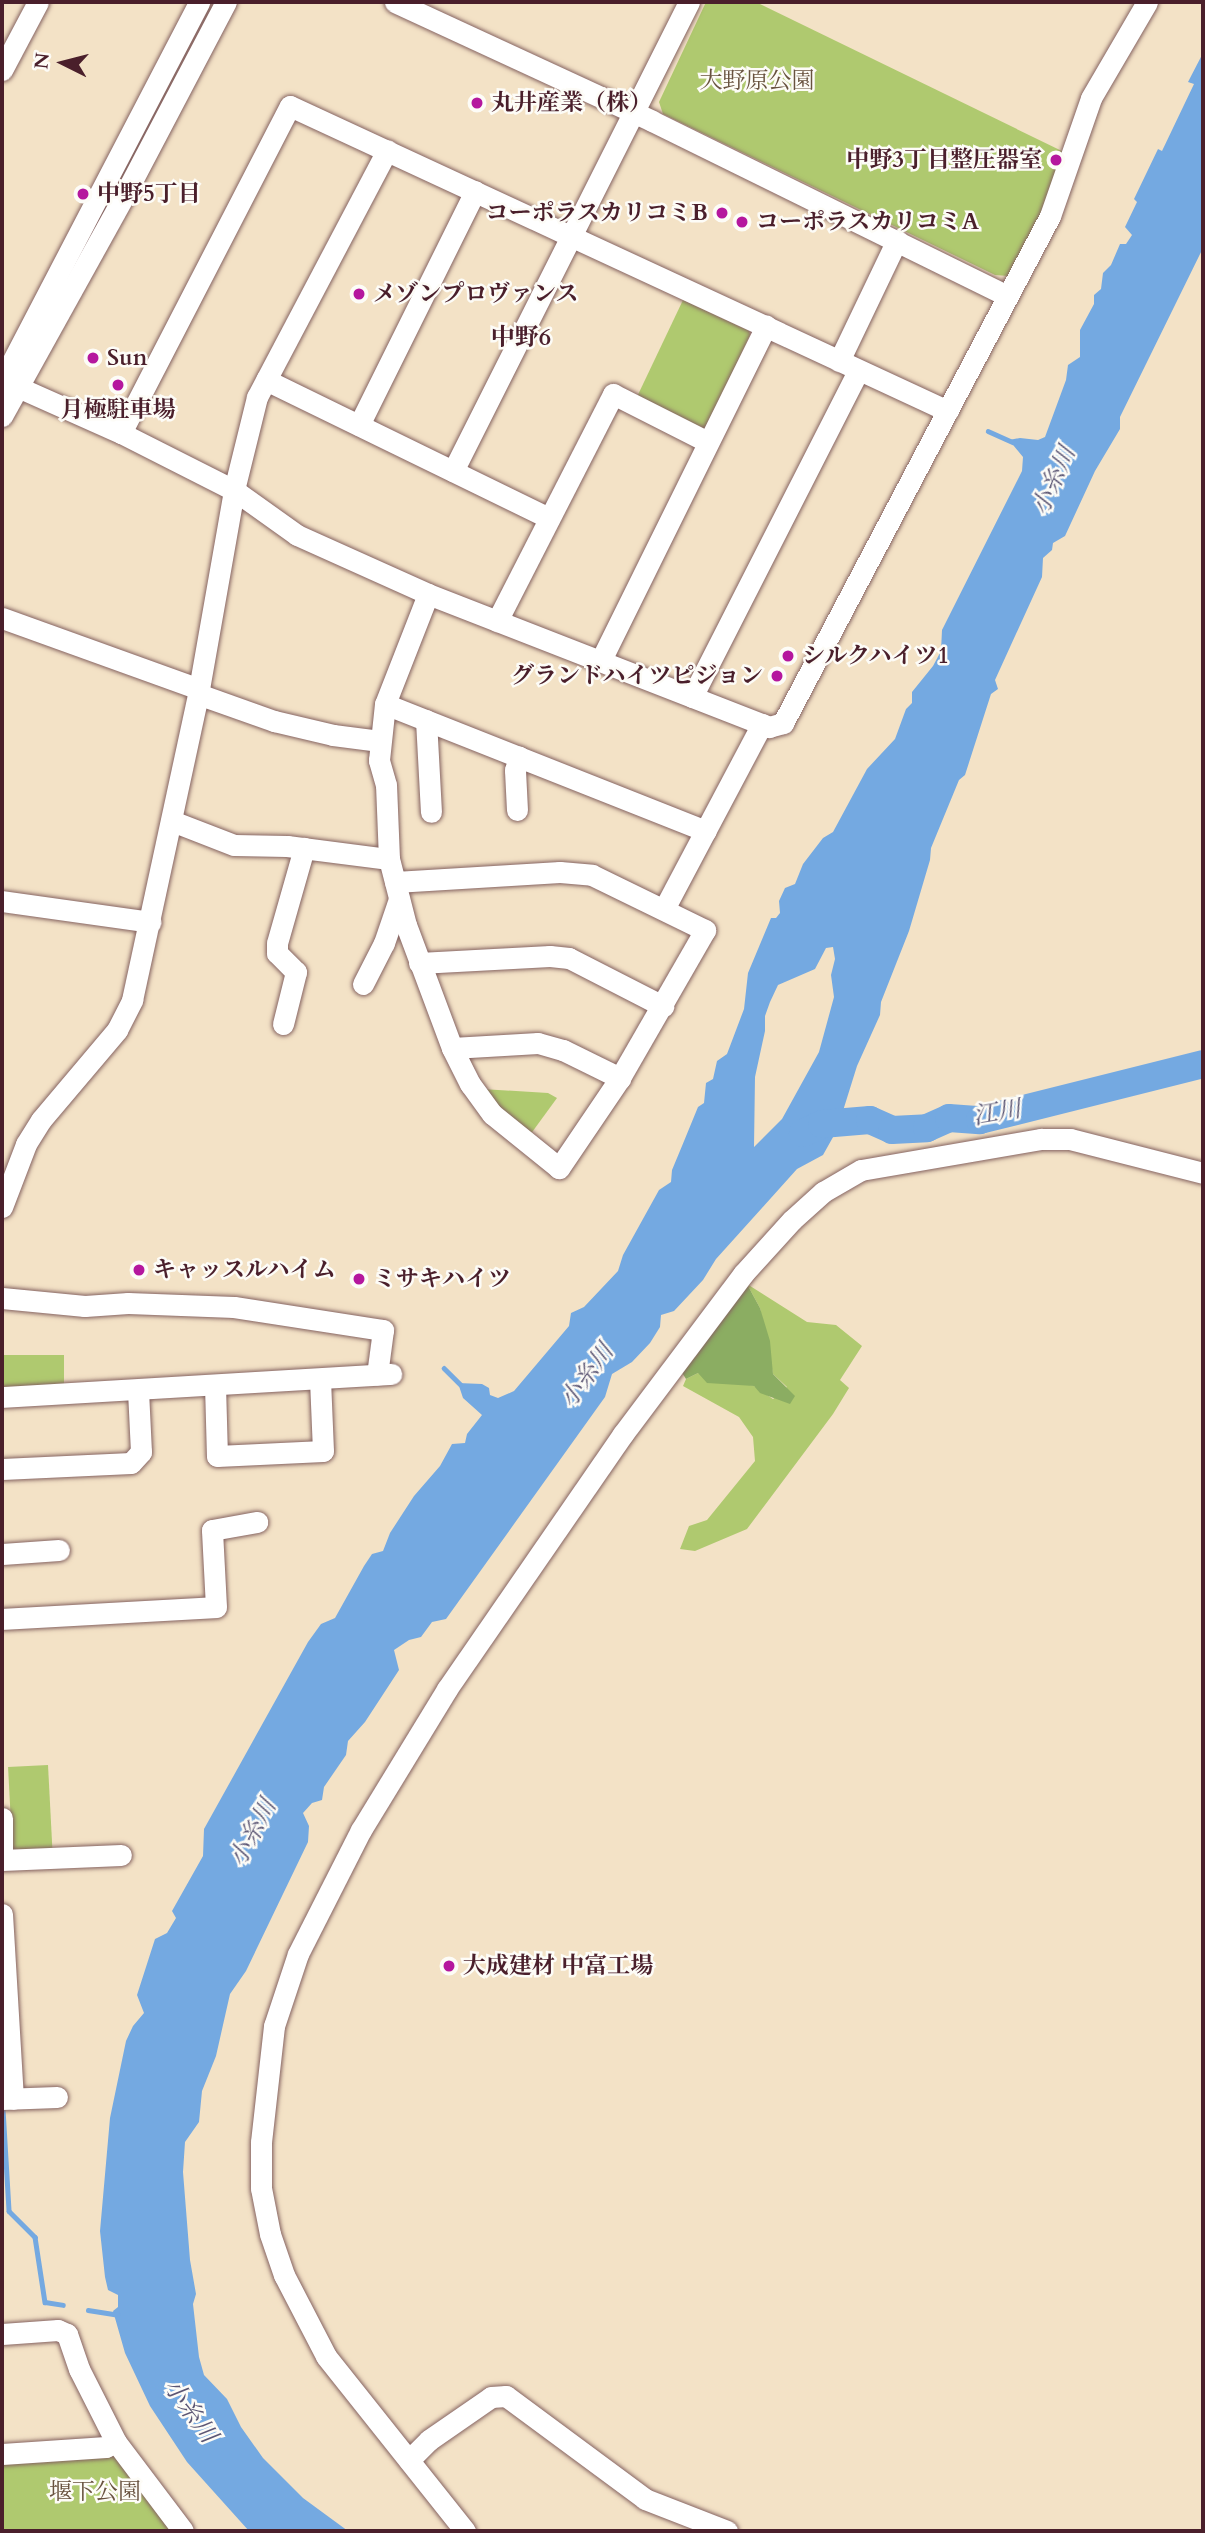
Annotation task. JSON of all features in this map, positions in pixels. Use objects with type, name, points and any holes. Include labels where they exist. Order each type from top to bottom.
[{"type":"street","points":[[2,70],[38,2]]},
{"type":"street","points":[[2,416],[6,382],[200,2]]},
{"type":"street","points":[[6,382],[29,363],[124,196],[226,2]]},
{"type":"street","points":[[395,2],[635,113],[1006,295]]},
{"type":"street","points":[[453,471],[689,2]]},
{"type":"street","points":[[6,382],[121,433],[234,490],[297,535],[428,594],[769,727],[783,723],[948,411],[1006,295],[1050,216],[1091,97],[1147,2]]},
{"type":"street","points":[[121,433],[290,106],[948,411]]},
{"type":"street","points":[[2,1207],[31,1136],[117,1030],[132,1000],[199,692],[234,490],[257,397],[387,150]]},
{"type":"street","points":[[359,425],[475,191]]},
{"type":"street","points":[[839,361],[897,240]]},
{"type":"street","points":[[601,660],[766,326]]},
{"type":"street","points":[[692,697],[858,371]]},
{"type":"street","points":[[266,380],[550,518]]},
{"type":"street","points":[[497,621],[613,394],[708,442]]},
{"type":"street","points":[[397,890],[560,872],[592,875],[705,930],[620,1078],[559,1168],[492,1114],[470,1084],[452,1048],[419,963],[397,890],[389,859],[386,785],[379,760],[385,704],[428,594]]},
{"type":"street","points":[[2,618],[274,721],[333,735],[380,741]]},
{"type":"street","points":[[385,704],[706,831]]},
{"type":"street","points":[[426,720],[431,812]]},
{"type":"street","points":[[664,909],[762,724]]},
{"type":"street","points":[[517,810],[515,770],[519,757]]},
{"type":"street","points":[[172,821],[234,845],[304,848],[389,859]]},
{"type":"street","points":[[283,1024],[296,972],[276,949],[304,848]]},
{"type":"street","points":[[363,984],[384,943],[397,890]]},
{"type":"street","points":[[2,901],[151,922]]},
{"type":"street","points":[[419,963],[550,956],[569,958],[663,1006]]},
{"type":"street","points":[[452,1048],[538,1043],[563,1050],[620,1078]]},
{"type":"street","points":[[465,2531],[326,2356],[296,2303],[270,2234],[261,2188],[261,2142],[274,2026],[298,1954],[323,1900],[385,1789],[447,1689],[623,1434],[743,1274],[792,1220],[823,1192],[861,1170],[888,1163],[1041,1139],[1070,1139],[1203,1172]]},
{"type":"street","points":[[2,1298],[85,1306],[128,1303],[234,1307],[383,1329],[384,1374],[2,1397]]},
{"type":"street","points":[[215,1385],[216,1456],[323,1451],[320,1379]]},
{"type":"street","points":[[2,1469],[131,1463],[141,1452],[138,1390]]},
{"type":"street","points":[[2,1619],[216,1607],[212,1530],[257,1522]]},
{"type":"street","points":[[2,1554],[59,1550]]},
{"type":"street","points":[[2,1818],[2,1858],[121,1856]]},
{"type":"street","points":[[2,1914],[7,2099],[57,2097]]},
{"type":"street","points":[[2,2334],[58,2330],[67,2334],[79,2369],[116,2442],[183,2531]]},
{"type":"street","points":[[409,2460],[429,2440],[491,2397],[506,2396],[645,2499],[727,2531]]},
{"type":"street","points":[[2,2454],[106,2446],[116,2442]]},
{"type":"green space","name":"大野原公園","points":[[706,2],[756,2],[1066,153],[1044,214],[1008,276],[995,275],[663,114],[659,102]]},
{"type":"green space","points":[[683,300],[749,331],[750,335],[704,432],[635,401]]},
{"type":"green space","points":[[482,1089],[548,1093],[557,1098],[530,1135],[496,1110]]},
{"type":"green space","points":[[747,1284],[807,1322],[836,1325],[862,1346],[840,1380],[849,1388],[833,1414],[747,1529],[695,1551],[680,1549],[689,1526],[707,1520],[755,1461],[753,1437],[739,1417],[683,1386],[686,1379],[698,1373],[754,1386],[773,1399],[787,1387],[773,1374],[760,1308]]},
{"type":"green space","points":[[747,1284],[760,1308],[770,1341],[773,1374],[795,1396],[790,1404],[760,1393],[754,1386],[707,1383],[698,1373],[686,1379],[681,1371]]},
{"type":"green space","points":[[2,1355],[64,1355],[64,1389],[2,1389]]},
{"type":"green space","points":[[48,1765],[53,1855],[13,1857],[8,1767]]},
{"type":"green space","name":"堰下公園","points":[[112,2452],[177,2531],[2,2531],[2,2459]]},
{"type":"water","name":"小糸川","points":[[1203,53],[1203,248],[1120,417],[1120,429],[1095,471],[1065,536],[1053,543],[1052,550],[1043,558],[1042,577],[995,680],[998,689],[991,694],[965,775],[959,780],[931,848],[930,860],[909,931],[881,1002],[880,1015],[857,1066],[837,1130],[823,1155],[797,1169],[716,1259],[703,1280],[674,1311],[661,1315],[660,1327],[650,1343],[632,1362],[612,1374],[605,1397],[446,1619],[432,1622],[421,1637],[409,1640],[394,1650],[399,1670],[365,1722],[348,1741],[346,1755],[324,1787],[322,1800],[312,1803],[303,1813],[309,1826],[308,1842],[246,1971],[230,1994],[216,2056],[202,2091],[199,2122],[185,2142],[183,2172],[190,2260],[196,2294],[193,2304],[199,2357],[204,2375],[227,2399],[241,2427],[263,2458],[303,2498],[348,2531],[249,2531],[187,2462],[150,2406],[125,2353],[113,2311],[118,2307],[118,2295],[108,2290],[105,2277],[100,2231],[110,2118],[126,2041],[133,2026],[144,2013],[137,1995],[155,1939],[167,1933],[176,1918],[172,1911],[203,1856],[204,1829],[308,1642],[321,1624],[335,1618],[364,1566],[372,1554],[383,1551],[390,1533],[414,1496],[440,1466],[452,1444],[465,1443],[467,1434],[482,1415],[463,1398],[458,1383],[482,1384],[489,1388],[490,1395],[498,1398],[514,1391],[569,1326],[571,1313],[584,1307],[618,1271],[623,1255],[659,1190],[671,1182],[672,1170],[698,1107],[704,1103],[706,1083],[713,1079],[717,1061],[727,1054],[744,1009],[748,973],[771,918],[776,918],[780,913],[779,901],[785,888],[795,884],[803,864],[823,838],[833,832],[867,769],[895,739],[906,709],[912,703],[912,692],[933,666],[941,651],[942,630],[1022,471],[1023,457],[1009,440],[1038,440],[1045,437],[1066,380],[1068,365],[1080,357],[1080,330],[1094,304],[1094,295],[1101,289],[1103,273],[1111,265],[1120,244],[1126,244],[1132,235],[1125,227],[1137,202],[1134,199],[1158,149],[1162,151],[1194,84],[1188,82]],"holes":[[[833,947],[835,959],[831,975],[834,997],[819,1052],[782,1119],[754,1147],[755,1077],[765,1031],[765,1016],[770,1002],[778,985],[815,969],[826,948]]]},
{"type":"waterway","points":[[988,431],[1013,442]]},
{"type":"waterway","name":"江川","points":[[803,1133],[822,1124],[870,1120],[892,1130],[927,1128],[949,1118],[980,1120],[1203,1064]]},
{"type":"waterway","points":[[444,1368],[460,1384]]},
{"type":"waterway","points":[[3,2109],[9,2211],[35,2237],[45,2302],[63,2305]]},
{"type":"waterway","points":[[88,2310],[118,2315]]},
{"type":"place","name":"丸井産業（株）","points":[[477,103]]},
{"type":"place","name":"中野3丁目整圧器室","points":[[1056,160]]},
{"type":"place","name":"中野5丁目","points":[[83,194]]},
{"type":"place","name":"コーポラスカリコミB","points":[[722,213]]},
{"type":"place","name":"コーポラスカリコミA","points":[[742,222]]},
{"type":"place","name":"メゾンプロヴァンス","points":[[359,294]]},
{"type":"place","name":"Sun","points":[[93,358]]},
{"type":"place","name":"月極駐車場","points":[[118,385]]},
{"type":"place","name":"シルクハイツ1","points":[[788,656]]},
{"type":"place","name":"グランドハイツピジョン","points":[[777,676]]},
{"type":"place","name":"キャッスルハイム","points":[[139,1270]]},
{"type":"place","name":"ミサキハイツ","points":[[359,1279]]},
{"type":"place","name":"大成建材 中富工場","points":[[449,1966]]},
{"type":"district","name":"中野6","points":[[521,338]]}]
